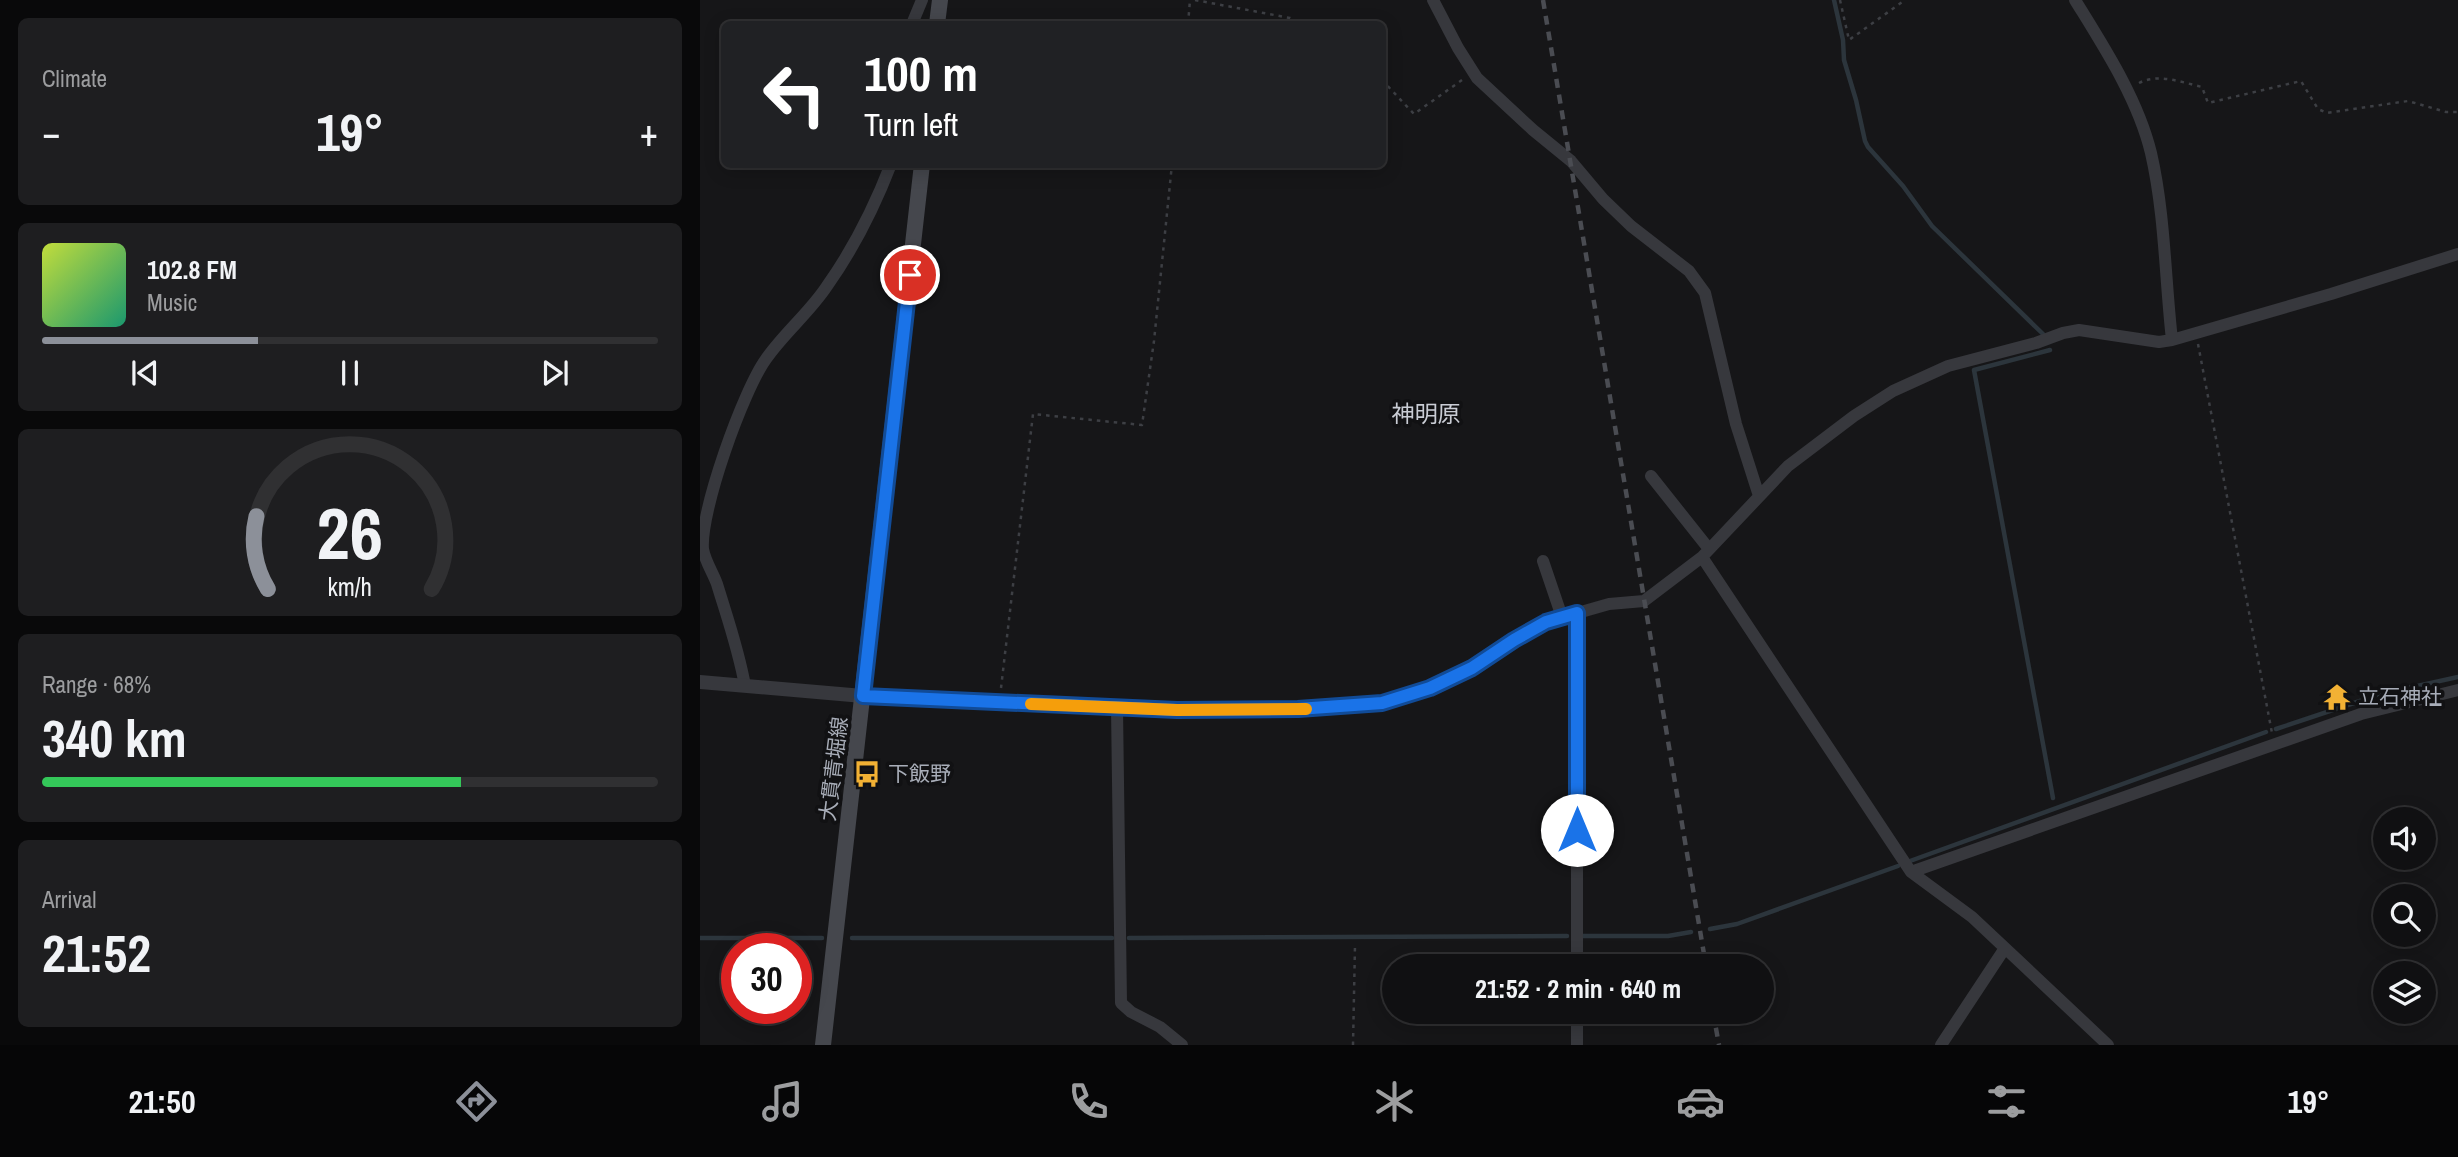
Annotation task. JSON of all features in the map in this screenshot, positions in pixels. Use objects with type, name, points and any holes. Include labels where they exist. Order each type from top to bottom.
[{"type":"main road","points":[[937,21],[940,0]]},
{"type":"main road","name":"大貫青堀線","points":[[823,1045],[922,168]]},
{"type":"street","points":[[913,21],[922,0]]},
{"type":"street","points":[[1433,0],[1474,72],[1533,130],[1571,161],[1603,199],[1631,226],[1689,271],[1705,293],[1736,424],[1759,496]]},
{"type":"street","points":[[2075,0],[2133,102],[2151,152],[2165,256],[2172,340]]},
{"type":"street","points":[[745,686],[716,580],[703,550],[705,519],[713,486],[732,431],[764,361],[833,278],[870,215],[889,168]]},
{"type":"street","points":[[700,682],[863,696],[1117,708],[1251,711],[1321,709],[1382,703],[1430,688],[1472,668],[1546,622],[1609,604],[1643,601],[1706,553],[1787,466],[1854,416],[1893,391],[1948,366],[2079,330],[2159,342],[2172,340],[2458,254]]},
{"type":"street","points":[[1651,476],[1706,553],[1911,873],[1972,917],[2108,1045]]},
{"type":"street","points":[[1543,561],[1562,617]]},
{"type":"street","points":[[1577,613],[1577,954]]},
{"type":"street","points":[[1911,873],[2349,718],[2458,690]]},
{"type":"street","points":[[1117,708],[1121,1003],[1131,1012],[1160,1027],[1182,1045]]},
{"type":"street","points":[[1941,1045],[2005,948]]},
{"type":"street","points":[[1577,1024],[1577,1045]]},
{"type":"path","points":[[1188,21],[1190,0]]},
{"type":"path","points":[[1195,0],[1296,21]]},
{"type":"path","points":[[1840,0],[1849,40],[1905,0]]},
{"type":"path","points":[[1386,84],[1414,114],[1474,72]]},
{"type":"path","points":[[2126,89],[2149,78],[2172,80],[2202,87],[2208,103],[2301,81],[2318,109],[2327,113],[2408,101],[2446,112],[2458,112]]},
{"type":"path","points":[[1000,703],[1020,542],[1032,414],[1142,425],[1154,341],[1172,168]]},
{"type":"path","points":[[2196,334],[2270,729]]},
{"type":"path","points":[[1353,1045],[1355,945]]},
{"type":"waterway","points":[[1834,0],[1843,40],[1844,60],[1868,147],[1903,186],[1932,226],[2043,334]]},
{"type":"waterway","points":[[2050,350],[1974,370],[2053,798]]},
{"type":"waterway","points":[[2276,729],[2381,694],[2458,677]]},
{"type":"waterway","points":[[1910,861],[2266,732]]},
{"type":"waterway","points":[[1710,929],[1737,924],[1898,866]]},
{"type":"waterway","points":[[1582,936],[1668,936],[1691,932]]},
{"type":"waterway","points":[[1129,938],[1567,936]]},
{"type":"waterway","points":[[700,938],[822,938]]},
{"type":"waterway","points":[[852,938],[1112,938]]},
{"type":"railway","points":[[1543,0],[1704,954]]},
{"type":"railway","points":[[1715,1024],[1719,1045]]},
{"type":"slow traffic","points":[[1031,704],[1177,710],[1306,709]]},
{"type":"place","name":"立石神社","points":[[2337,697]]},
{"type":"place","name":"下飯野","points":[[867,774]]},
{"type":"district","name":"神明原","points":[[1426,414]]},
{"type":"route","points":[[910,275],[863,696],[1251,711],[1321,709],[1382,703],[1430,688],[1472,668],[1546,622],[1577,613],[1577,830]]}]
